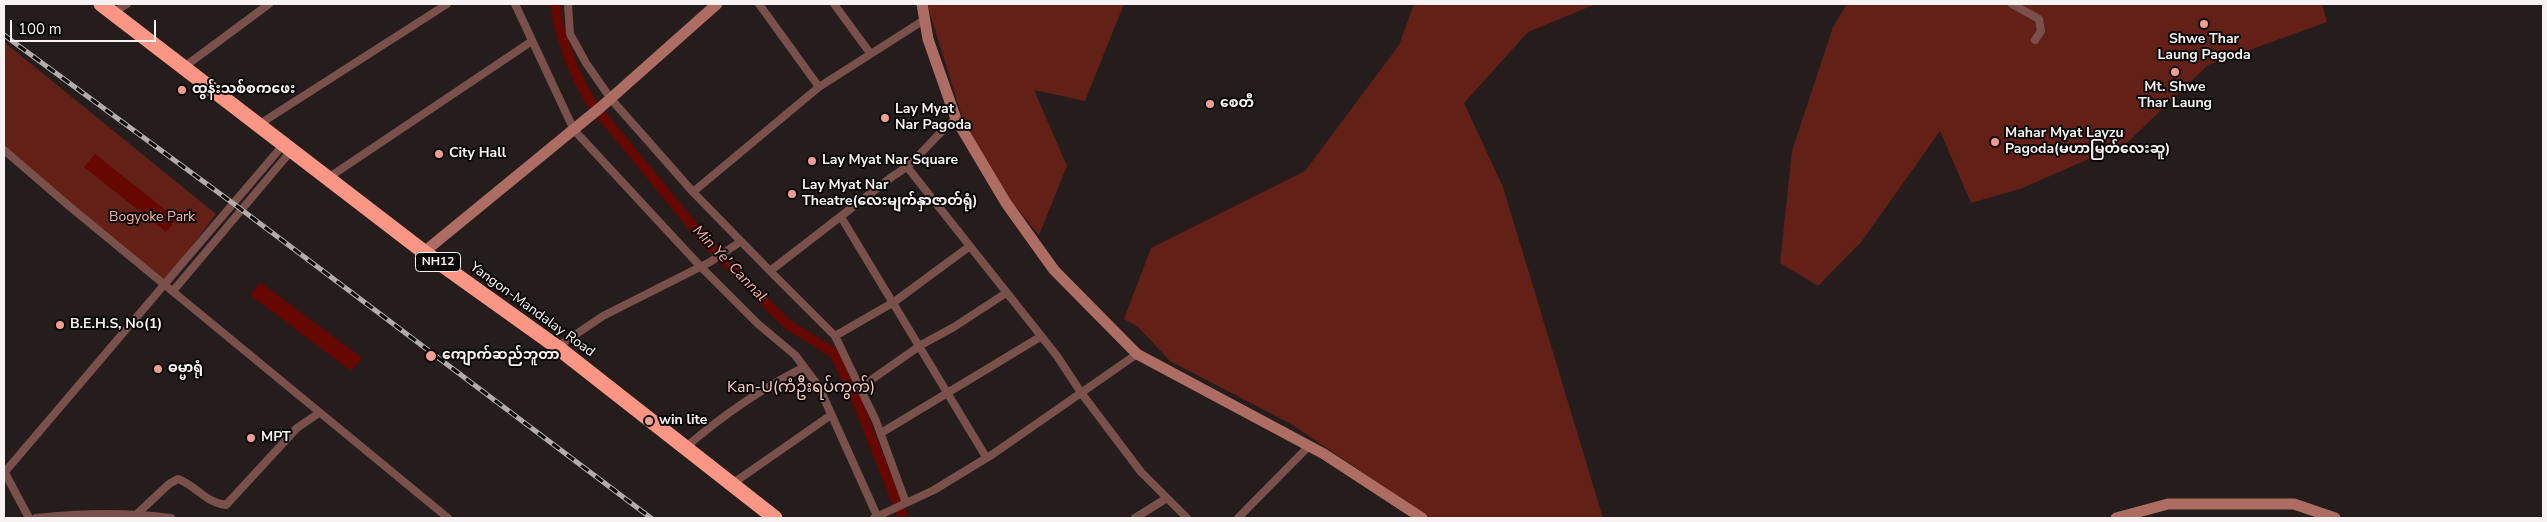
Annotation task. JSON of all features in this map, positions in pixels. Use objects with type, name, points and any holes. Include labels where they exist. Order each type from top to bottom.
[{"type":"highway","name":"Yangon-Mandalay Road","points":[[107,9],[424,252],[557,347],[775,518]]},
{"type":"main road","points":[[424,252],[601,107],[717,4]]},
{"type":"main road","points":[[922,4],[928,39],[956,119],[1006,204],[1054,270],[1137,354],[1324,454],[1422,518]]},
{"type":"main road","points":[[2116,518],[2168,504],[2294,504],[2334,518]]},
{"type":"street","points":[[107,9],[128,4]]},
{"type":"street","points":[[184,67],[269,4]]},
{"type":"street","points":[[258,125],[447,4]]},
{"type":"street","points":[[515,4],[532,41],[578,126],[700,266],[758,324],[795,355],[819,387],[876,518],[934,490],[1082,394],[1137,354]]},
{"type":"street","points":[[568,4],[570,34],[586,63],[610,99],[740,242],[835,336],[861,387],[881,433],[903,504]]},
{"type":"street","points":[[759,4],[819,87]]},
{"type":"street","points":[[834,4],[870,53]]},
{"type":"street","points":[[2012,4],[2039,20],[2041,31],[2034,40]]},
{"type":"street","points":[[693,192],[819,87],[924,20]]},
{"type":"street","points":[[328,178],[532,41]]},
{"type":"street","points":[[770,271],[908,168],[943,129],[956,119]]},
{"type":"street","points":[[29,518],[4,473],[164,283],[287,148]]},
{"type":"street","points":[[173,291],[287,148]]},
{"type":"street","points":[[4,150],[448,518]]},
{"type":"street","points":[[908,168],[1040,337],[1057,356],[1082,394],[1141,472],[1187,518]]},
{"type":"street","points":[[841,217],[921,345],[986,457]]},
{"type":"street","points":[[557,347],[603,316],[710,262],[740,242]]},
{"type":"street","points":[[835,336],[894,302],[970,246]]},
{"type":"street","points":[[861,387],[921,345],[954,327],[1006,293]]},
{"type":"street","points":[[881,433],[1040,337]]},
{"type":"street","points":[[686,447],[728,413],[769,385],[804,367]]},
{"type":"street","points":[[138,513],[169,484],[178,479],[187,482],[198,494],[215,503],[226,505],[297,428],[319,413]]},
{"type":"street","points":[[732,484],[831,415]]},
{"type":"street","points":[[1238,518],[1308,447]]},
{"type":"street","points":[[1135,518],[1166,498]]},
{"type":"street","points":[[36,518],[83,513],[138,513],[172,518]]},
{"type":"green space","points":[[927,4],[1124,4],[1085,101],[1034,90],[1067,166],[1039,235],[975,158]]},
{"type":"green space","points":[[1414,4],[1596,4],[1528,32],[1464,103],[1503,187],[1603,518],[1430,518],[1291,424],[1170,361],[1138,327],[1124,319],[1151,248],[1305,171],[1399,45]]},
{"type":"green space","points":[[1847,4],[2322,4],[2327,22],[2208,65],[2128,142],[2020,189],[1971,203],[1940,131],[1862,241],[1818,286],[1780,263],[1792,151],[1833,27]]},
{"type":"green space","name":"Bogyoke Park","points":[[4,42],[216,214],[164,283],[4,150]]},
{"type":"shaded area","points":[[95,154],[177,219],[166,232],[84,167]]},
{"type":"shaded area","points":[[260,282],[362,358],[351,371],[250,295]]},
{"type":"waterway","name":"Min Ye' Cannal","points":[[555,4],[560,30],[568,54],[590,101],[704,240],[787,324],[834,353],[857,401],[903,518]]},
{"type":"railway","points":[[4,35],[234,204],[651,518]]},
{"type":"place","name":"Shwe Thar Laung Pagoda","points":[[2204,24]]},
{"type":"place","name":"Mt. Shwe Thar Laung","points":[[2175,72]]},
{"type":"place","name":"ထွန်းသစ်စကဖေး","points":[[182,90]]},
{"type":"place","name":"စေတီ","points":[[1210,104]]},
{"type":"place","name":"Lay Myat Nar Pagoda","points":[[885,118]]},
{"type":"place","name":"Mahar Myat Layzu Pagoda(မဟာမြတ်လေးဆူ)","points":[[1995,142]]},
{"type":"place","name":"City Hall","points":[[439,154]]},
{"type":"place","name":"Lay Myat Nar Square","points":[[812,161]]},
{"type":"place","name":"Lay Myat Nar Theatre(လေးမျက်နှာဇာတ်ရုံ)","points":[[792,194]]},
{"type":"place","name":"B.E.H.S, No(1)","points":[[60,325]]},
{"type":"place","name":"ကျောက်ဆည်ဘူတာ","points":[[431,356]]},
{"type":"place","name":"ဓမ္မာရုံ","points":[[158,369]]},
{"type":"place","name":"win lite","points":[[649,421]]},
{"type":"place","name":"MPT","points":[[251,438]]},
{"type":"district","name":"Kan-U(ကံဦးရပ်ကွက်)","points":[[801,388]]}]
